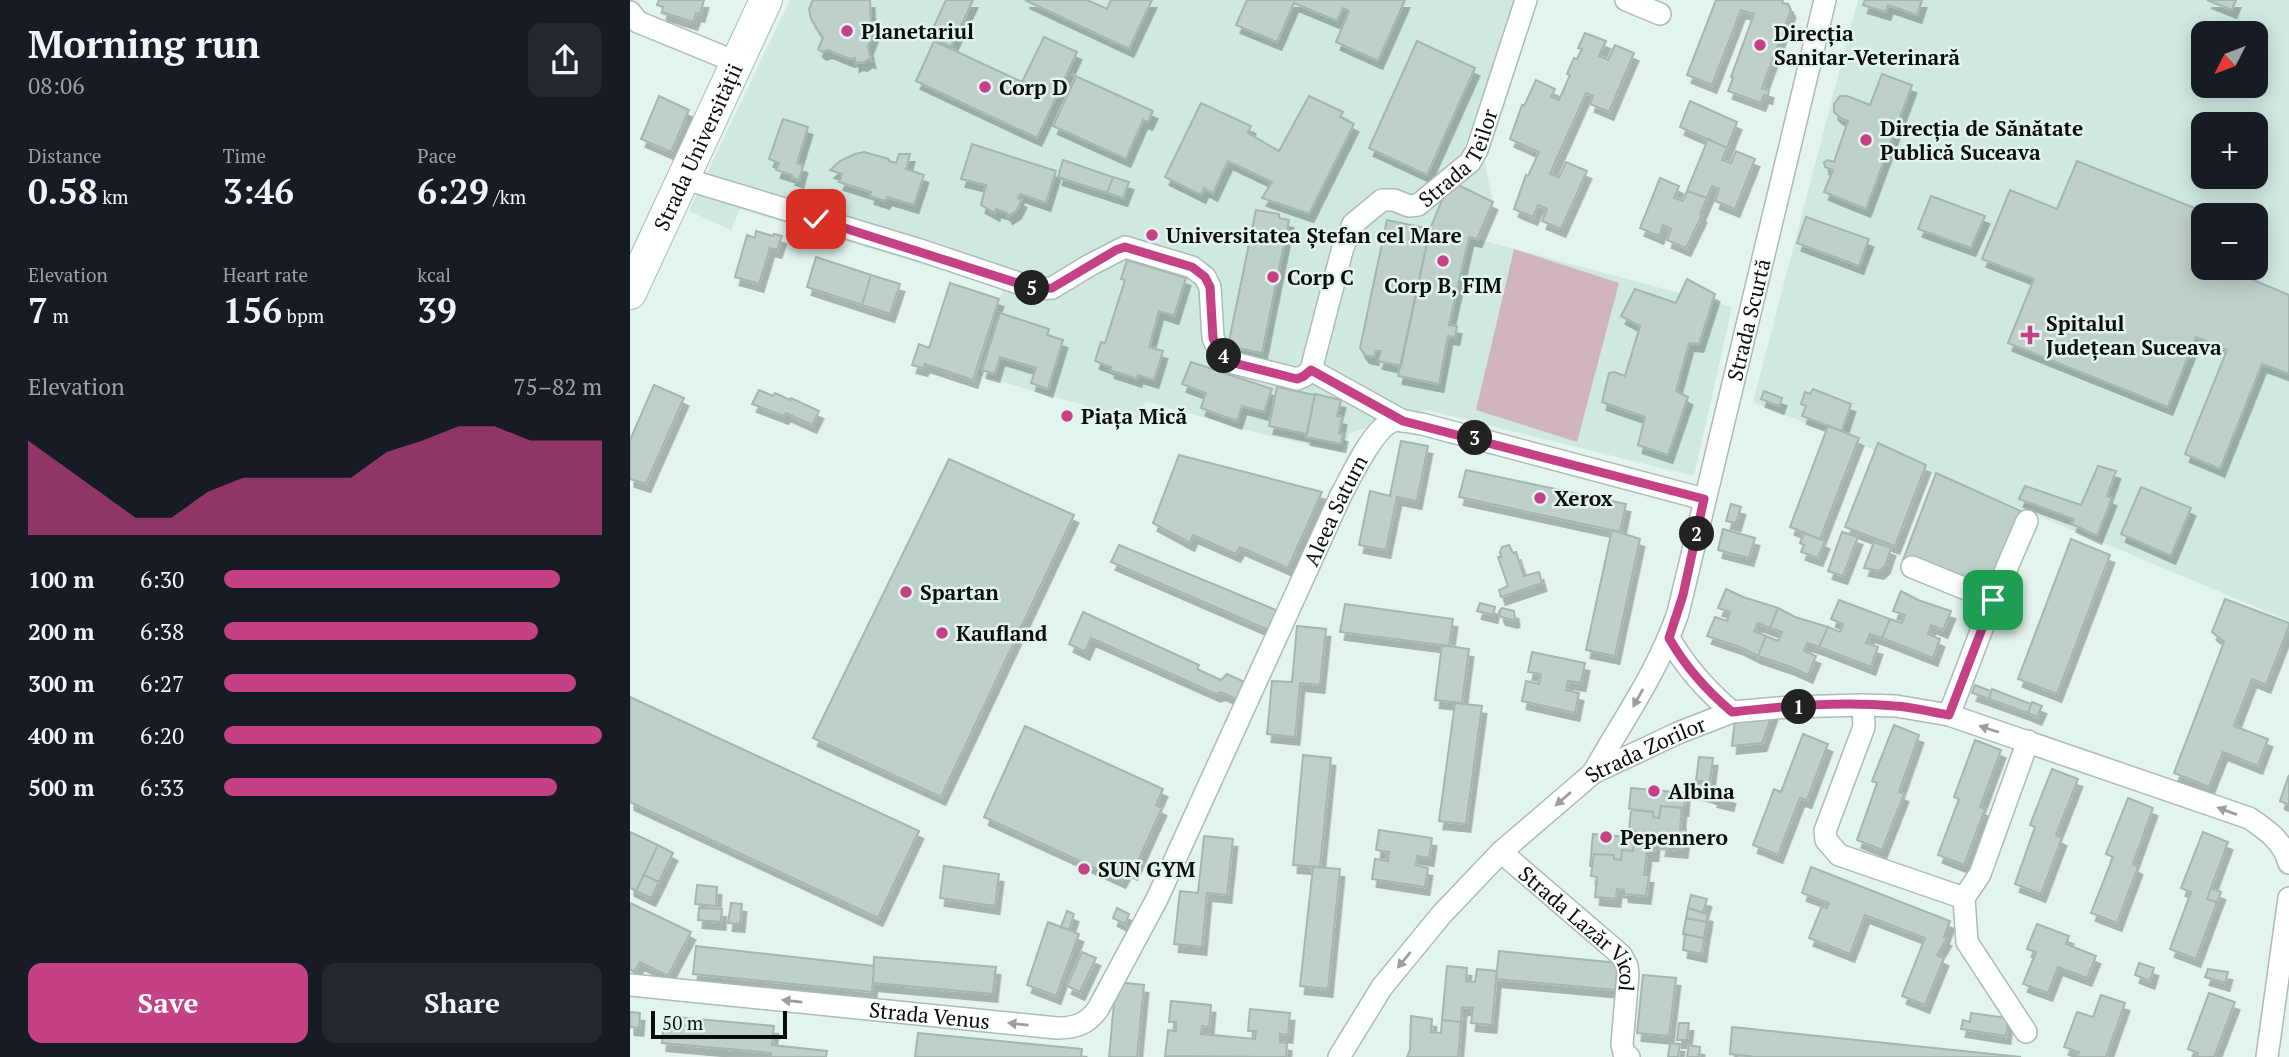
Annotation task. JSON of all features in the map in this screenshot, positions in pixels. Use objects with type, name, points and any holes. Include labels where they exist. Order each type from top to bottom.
[{"type":"street","name":"Strada Universității","points":[[630,293],[766,0]]},
{"type":"street","name":"Strada Teilor","points":[[1308,373],[1343,247],[1353,224],[1382,200],[1394,200],[1409,206],[1418,205],[1470,162],[1477,150],[1526,0]]},
{"type":"street","points":[[1626,0],[1660,14]]},
{"type":"street","name":"Strada Scurtă","points":[[1593,773],[1634,706],[1669,638],[1683,595],[1825,0]]},
{"type":"street","points":[[630,12],[638,22],[736,62]]},
{"type":"street","points":[[682,177],[920,250],[1036,289],[1052,288],[1125,247],[1192,267],[1205,277],[1210,287],[1213,338],[1220,353],[1234,363],[1297,379],[1308,373],[1403,421],[1704,499]]},
{"type":"street","name":"Aleea Saturn","points":[[1157,899],[1346,486],[1381,430],[1392,422],[1403,421]]},
{"type":"street","points":[[1949,715],[2027,521]]},
{"type":"street","points":[[1912,568],[1993,600]]},
{"type":"street","points":[[1669,638],[1695,677],[1732,712]]},
{"type":"street","points":[[1863,705],[1864,727],[1825,831],[1826,839],[1839,855],[1964,898]]},
{"type":"street","name":"Strada Zorilor","points":[[1339,1057],[1382,987],[1442,914],[1501,852],[1593,773],[1678,733],[1732,712],[1863,705],[1896,706],[1949,715],[2249,818],[2269,832],[2287,851]]},
{"type":"street","points":[[2026,1032],[1967,942],[1964,898],[1984,864],[2028,741]]},
{"type":"street","name":"Strada Lazăr Vicol","points":[[1501,852],[1621,955],[1628,974],[1622,1044],[1624,1053],[1629,1057]]},
{"type":"street","points":[[2267,1057],[2289,898]]},
{"type":"street","name":"Strada Venus","points":[[630,985],[1068,1028],[1086,1023],[1098,1009],[1157,899]]},
{"type":"shaded area","name":"Universitatea Ștefan cel Mare","points":[[790,0],[1518,0],[1463,151],[1485,163],[1493,202],[1477,239],[1732,307],[1694,476],[1427,410],[1350,433],[1342,452],[1262,434],[1146,401],[1137,420],[978,375],[1003,289],[740,209],[731,230],[689,211]]},
{"type":"shaded area","name":"Spitalul Județean Suceava","points":[[1858,0],[2289,0],[2289,621],[2032,513],[1753,402]]},
{"type":"shaded area","points":[[1514,249],[1619,283],[1577,442],[1476,410]]},
{"type":"building","points":[[659,0],[704,0],[700,14],[696,13],[693,22],[662,12],[663,7],[657,5]]},
{"type":"building","name":"Planetariul","points":[[813,0],[870,0],[871,22],[877,25],[868,47],[871,60],[855,64],[855,58],[850,59],[818,49],[823,38],[811,19],[809,9]]},
{"type":"building","points":[[946,0],[973,0],[951,47],[929,37]]},
{"type":"building","points":[[1025,0],[1087,0],[1107,9],[1111,0],[1152,0],[1129,49]]},
{"type":"building","points":[[1247,0],[1405,0],[1378,61],[1336,42],[1349,11],[1343,8],[1337,21],[1294,3],[1277,42],[1236,25]]},
{"type":"building","name":"Direcția Sanitar-Veterinară","points":[[1716,0],[1783,0],[1782,3],[1788,4],[1791,10],[1762,88],[1769,90],[1768,96],[1764,95],[1761,103],[1728,91],[1754,14],[1741,10],[1712,85],[1687,75]]},
{"type":"building","points":[[1865,0],[1922,0],[1917,15],[1888,5],[1886,12],[1863,5]]},
{"type":"building","points":[[2207,0],[2236,0],[2232,10]]},
{"type":"building","points":[[1585,33],[1606,41],[1599,56],[1608,60],[1615,45],[1634,53],[1609,112],[1590,104],[1593,96],[1586,93],[1550,174],[1559,177],[1566,162],[1587,171],[1561,229],[1542,221],[1547,209],[1538,205],[1533,217],[1514,209],[1526,175],[1528,176],[1539,152],[1510,139],[1522,105],[1524,106],[1536,80],[1555,89],[1551,97],[1559,100],[1574,58],[1577,59],[1582,49],[1578,48]]},
{"type":"building","points":[[1044,37],[1077,52],[1037,138],[916,81],[934,41],[1022,82]]},
{"type":"building","points":[[1417,41],[1475,68],[1427,175],[1369,148]]},
{"type":"building","points":[[1071,74],[1153,111],[1148,122],[1143,120],[1126,159],[1053,126],[1076,77]]},
{"type":"building","name":"Direcția de Sănătate Publică Suceava","points":[[1882,74],[1912,85],[1866,209],[1824,192],[1833,170],[1825,167],[1824,162],[1834,162],[1848,121],[1834,112],[1834,104],[1840,96],[1847,96],[1870,105]]},
{"type":"building","points":[[659,96],[689,110],[671,152],[641,139]]},
{"type":"building","points":[[1309,96],[1343,112],[1340,117],[1354,124],[1309,214],[1262,198],[1272,182],[1228,161],[1213,193],[1204,188],[1201,195],[1165,177],[1201,103],[1251,126],[1248,133],[1279,151]]},
{"type":"building","points":[[1690,101],[1737,122],[1727,148],[1680,127]]},
{"type":"building","points":[[783,119],[808,127],[797,163],[803,165],[799,180],[776,170],[779,163],[769,159]]},
{"type":"building","points":[[1708,139],[1727,148],[1722,160],[1731,163],[1736,151],[1755,159],[1735,209],[1715,201],[1719,189],[1712,186],[1707,198],[1687,191]]},
{"type":"building","points":[[972,144],[1056,171],[1046,203],[1020,194],[1018,198],[1022,200],[1016,211],[1008,216],[1006,212],[996,209],[995,213],[981,205],[986,185],[961,179]]},
{"type":"building","points":[[864,152],[896,163],[899,154],[910,154],[906,169],[924,175],[914,205],[887,197],[885,201],[870,196],[871,192],[839,182],[842,174],[830,170],[840,161]]},
{"type":"building","points":[[1063,160],[1113,177],[1107,193],[1058,177]]},
{"type":"building","points":[[2077,161],[2191,207],[2191,280],[2253,280],[2289,295],[2289,374],[2262,364],[2220,469],[2185,454],[2227,350],[2196,337],[2168,407],[2008,343],[2034,279],[1982,259],[2010,190],[2057,209]]},
{"type":"building","points":[[1113,177],[1129,182],[1123,198],[1107,193]]},
{"type":"building","points":[[1660,178],[1679,186],[1674,198],[1683,201],[1687,191],[1707,198],[1686,248],[1667,240],[1671,229],[1663,225],[1659,236],[1640,228]]},
{"type":"building","name":"Corp B, FIM","points":[[1450,181],[1493,202],[1477,239],[1469,237],[1449,325],[1457,326],[1455,337],[1448,336],[1439,384],[1398,376],[1430,229]]},
{"type":"building","points":[[1931,196],[1985,216],[1971,248],[1918,229]]},
{"type":"building","points":[[1256,210],[1279,214],[1279,218],[1289,220],[1262,353],[1228,346]]},
{"type":"building","points":[[1806,217],[1869,239],[1859,266],[1797,243]]},
{"type":"building","points":[[1387,220],[1430,229],[1401,366],[1378,361],[1381,351],[1376,351],[1374,357],[1365,355],[1360,348]]},
{"type":"building","points":[[756,231],[782,236],[777,250],[770,248],[759,284],[735,277],[747,235],[755,238]]},
{"type":"building","points":[[816,257],[871,275],[862,305],[807,287]]},
{"type":"building","points":[[1127,260],[1186,278],[1174,316],[1159,311],[1149,347],[1163,351],[1154,380],[1138,375],[1137,379],[1110,370],[1111,367],[1095,361],[1101,342],[1105,343],[1125,280],[1121,279]]},
{"type":"building","points":[[871,275],[900,284],[890,314],[862,305]]},
{"type":"building","points":[[1687,279],[1715,294],[1699,344],[1689,343],[1676,391],[1688,397],[1668,455],[1638,445],[1645,417],[1602,402],[1609,373],[1625,376],[1640,326],[1621,316],[1635,289],[1676,303]]},
{"type":"building","points":[[950,283],[999,299],[973,380],[925,364],[923,368],[912,365],[919,344],[929,348]]},
{"type":"building","points":[[1000,313],[1049,329],[1047,335],[1063,340],[1048,389],[1031,383],[1036,368],[1000,357],[995,374],[982,370]]},
{"type":"building","points":[[1191,362],[1272,389],[1264,412],[1242,406],[1237,421],[1201,408],[1206,393],[1182,384]]},
{"type":"building","points":[[654,385],[684,398],[646,484],[630,479],[630,440]]},
{"type":"building","points":[[1277,387],[1315,395],[1307,434],[1269,426]]},
{"type":"building","points":[[1813,389],[1851,404],[1842,431],[1802,416],[1806,406],[1801,404],[1805,392],[1810,394]]},
{"type":"building","points":[[759,390],[773,396],[775,393],[790,400],[791,398],[819,411],[812,425],[786,413],[784,416],[752,404]]},
{"type":"building","points":[[1764,391],[1782,398],[1779,406],[1761,399]]},
{"type":"building","points":[[1315,394],[1341,400],[1337,416],[1342,417],[1339,433],[1343,434],[1341,444],[1306,437]]},
{"type":"building","points":[[1828,426],[1859,438],[1820,539],[1790,527]]},
{"type":"building","points":[[1401,441],[1428,446],[1417,501],[1397,497],[1386,550],[1359,545],[1370,491],[1390,496]]},
{"type":"building","points":[[1878,443],[1926,465],[1895,546],[1845,527]]},
{"type":"building","points":[[1179,455],[1322,492],[1288,568],[1240,547],[1236,554],[1193,535],[1190,543],[1153,523]]},
{"type":"building","name":"Kaufland","points":[[949,459],[1074,515],[941,797],[813,738]]},
{"type":"building","points":[[2098,466],[2116,471],[2107,496],[2112,498],[2097,536],[2072,524],[2074,519],[2019,499],[2025,486],[2081,505]]},
{"type":"building","points":[[1466,470],[1626,504],[1620,532],[1459,497]]},
{"type":"building","points":[[1936,473],[2023,512],[1991,594],[1903,560]]},
{"type":"building","points":[[2141,487],[2191,508],[2171,556],[2121,534]]},
{"type":"building","points":[[1731,504],[1741,507],[1736,523],[1726,521]]},
{"type":"building","points":[[1723,529],[1755,538],[1749,558],[1718,550]]},
{"type":"building","points":[[1612,530],[1640,539],[1615,656],[1586,650]]},
{"type":"building","points":[[1842,532],[1858,537],[1843,576],[1828,571]]},
{"type":"building","points":[[1804,533],[1825,541],[1818,558],[1801,552],[1804,545],[1800,543]]},
{"type":"building","points":[[2071,539],[2110,555],[2057,694],[2018,679]]},
{"type":"building","points":[[1874,542],[1891,548],[1885,566],[1879,571],[1864,568]]},
{"type":"building","points":[[1119,545],[1283,613],[1273,632],[1111,562]]},
{"type":"building","points":[[1509,545],[1513,553],[1516,552],[1524,576],[1539,572],[1542,583],[1501,597],[1499,590],[1508,586],[1498,557],[1501,557],[1502,547]]},
{"type":"building","points":[[1726,589],[1778,608],[1770,628],[1758,623],[1754,631],[1766,636],[1758,656],[1707,636],[1715,617],[1727,621],[1730,612],[1718,608]]},
{"type":"building","points":[[1901,591],[1951,611],[1943,630],[1931,625],[1928,634],[1940,639],[1933,658],[1882,638],[1890,619],[1902,623],[1905,615],[1893,611]]},
{"type":"building","points":[[2225,599],[2289,623],[2289,626],[2266,685],[2252,679],[2234,726],[2268,739],[2258,766],[2223,752],[2209,787],[2174,773],[2224,642],[2212,632]]},
{"type":"building","points":[[1839,600],[1890,619],[1882,638],[1870,634],[1866,643],[1878,647],[1871,667],[1819,647],[1828,627],[1840,632],[1843,624],[1831,619]]},
{"type":"building","points":[[1480,603],[1495,607],[1493,615],[1477,611]]},
{"type":"building","points":[[1345,604],[1453,619],[1449,646],[1340,632]]},
{"type":"building","points":[[1502,608],[1514,611],[1515,619],[1501,617],[1499,612]]},
{"type":"building","points":[[1778,608],[1795,617],[1828,627],[1819,647],[1807,643],[1804,651],[1816,656],[1808,675],[1758,656],[1766,636],[1778,641],[1782,632],[1770,628]]},
{"type":"building","points":[[1083,612],[1199,665],[1197,669],[1221,680],[1227,674],[1251,685],[1243,702],[1221,692],[1216,694],[1091,638],[1085,652],[1069,644]]},
{"type":"building","points":[[1297,626],[1326,629],[1320,685],[1300,683],[1295,737],[1267,734],[1272,681],[1292,682]]},
{"type":"building","points":[[1442,645],[1469,649],[1462,703],[1435,700]]},
{"type":"building","points":[[1532,652],[1585,663],[1581,683],[1568,681],[1566,690],[1579,693],[1575,713],[1522,701],[1526,681],[1539,684],[1541,674],[1528,672]]},
{"type":"building","points":[[1975,685],[1991,691],[1989,699],[1972,693]]},
{"type":"building","points":[[1992,689],[2031,704],[2028,713],[1989,699]]},
{"type":"building","points":[[630,697],[919,831],[878,918],[630,802]]},
{"type":"building","points":[[2032,702],[2042,706],[2037,717],[2028,713]]},
{"type":"building","points":[[1455,703],[1482,706],[1466,824],[1439,821]]},
{"type":"building","points":[[1773,712],[1762,743],[1732,746],[1735,718]]},
{"type":"building","points":[[1894,725],[1919,735],[1899,792],[1904,794],[1882,850],[1857,840],[1877,783],[1872,781]]},
{"type":"building","points":[[1025,726],[1163,789],[1156,805],[1162,808],[1133,872],[1127,869],[1121,880],[984,817]]},
{"type":"building","points":[[1803,734],[1828,744],[1807,800],[1800,798],[1778,855],[1753,845],[1774,789],[1781,792]]},
{"type":"building","points":[[1975,740],[2001,750],[1980,807],[1985,809],[1964,865],[1938,855],[1959,799],[1954,797]]},
{"type":"building","points":[[1303,755],[1331,758],[1320,867],[1293,865]]},
{"type":"building","points":[[1699,757],[1713,758],[1710,782],[1696,781]]},
{"type":"building","points":[[2052,769],[2078,779],[2056,835],[2062,838],[2041,894],[2015,884],[2035,827],[2030,825]]},
{"type":"building","points":[[2289,775],[2289,805],[2280,801]]},
{"type":"building","points":[[1696,783],[1710,784],[1709,795],[1697,792]]},
{"type":"building","points":[[1631,788],[1685,793],[1684,808],[1661,806],[1659,818],[1653,817],[1653,812],[1629,809]]},
{"type":"building","points":[[1710,790],[1731,796],[1729,803],[1713,799],[1714,797],[1709,795]]},
{"type":"building","points":[[2128,798],[2153,808],[2133,864],[2138,867],[2117,923],[2091,913],[2113,857],[2106,854]]},
{"type":"building","points":[[1661,806],[1682,808],[1680,829],[1686,829],[1683,850],[1661,848],[1662,842],[1655,841],[1654,853],[1647,853],[1644,875],[1649,875],[1646,896],[1624,894],[1624,890],[1617,889],[1616,899],[1595,897],[1597,877],[1591,876],[1594,854],[1614,855],[1614,859],[1621,860],[1622,850],[1633,851],[1635,831],[1629,830],[1631,810],[1653,812],[1653,817],[1659,818]]},
{"type":"building","points":[[1379,830],[1432,838],[1429,858],[1417,856],[1416,865],[1428,868],[1425,887],[1372,879],[1375,859],[1388,861],[1389,852],[1376,850]]},
{"type":"building","points":[[1629,830],[1635,831],[1633,851],[1622,850],[1621,860],[1614,859],[1614,855],[1594,854],[1590,866],[1593,834],[1628,837]]},
{"type":"building","points":[[630,832],[658,845],[636,891],[630,888]]},
{"type":"building","points":[[2203,832],[2228,842],[2207,899],[2217,902],[2196,959],[2170,949],[2191,892],[2181,888]]},
{"type":"building","points":[[1204,836],[1233,839],[1227,895],[1207,893],[1202,947],[1174,944],[1180,891],[1198,893]]},
{"type":"building","points":[[658,845],[673,853],[659,882],[644,875]]},
{"type":"building","points":[[944,866],[999,874],[995,906],[940,898]]},
{"type":"building","points":[[1313,867],[1340,869],[1328,989],[1300,986]]},
{"type":"building","points":[[1811,867],[1950,921],[1944,937],[1947,938],[1937,955],[1944,958],[1925,1005],[1902,996],[1925,938],[1865,915],[1850,954],[1809,938],[1822,906],[1827,908],[1829,903],[1802,893]]},
{"type":"building","points":[[644,875],[659,882],[651,898],[636,891]]},
{"type":"building","points":[[697,885],[717,887],[716,906],[695,904]]},
{"type":"building","points":[[2211,888],[2221,892],[2217,902],[2207,899]]},
{"type":"building","points":[[1691,895],[1707,899],[1703,913],[1688,908]]},
{"type":"building","points":[[630,903],[691,932],[668,976],[640,962],[634,972],[630,970]]},
{"type":"building","points":[[731,903],[742,904],[740,924],[728,923]]},
{"type":"building","points":[[699,908],[722,909],[721,922],[698,920]]},
{"type":"building","points":[[1117,908],[1129,914],[1125,924],[1113,918]]},
{"type":"building","points":[[1688,908],[1708,914],[1707,922],[1686,918]]},
{"type":"building","points":[[1688,908],[1708,914],[1704,938],[1683,934]]},
{"type":"building","points":[[1067,911],[1074,914],[1069,930],[1061,927]]},
{"type":"building","points":[[1686,918],[1707,922],[1704,938],[1683,934]]},
{"type":"building","points":[[1048,922],[1079,934],[1056,996],[1027,985]]},
{"type":"building","points":[[2037,924],[2069,936],[2066,944],[2096,956],[2087,978],[2058,967],[2048,993],[2023,984],[2036,952],[2027,949]]},
{"type":"building","points":[[1685,934],[1704,938],[1702,954],[1683,950]]},
{"type":"building","points":[[696,946],[874,966],[872,992],[693,974]]},
{"type":"building","points":[[1499,951],[1618,963],[1615,990],[1496,979]]},
{"type":"building","points":[[1082,952],[1096,958],[1080,992],[1067,986]]},
{"type":"building","points":[[874,957],[996,967],[993,994],[873,983]]},
{"type":"building","points":[[2139,963],[2154,968],[2150,981],[2135,975]]},
{"type":"building","points":[[1447,966],[1467,968],[1466,981],[1475,982],[1477,969],[1497,971],[1492,1025],[1471,1023],[1473,1008],[1462,1007],[1461,1022],[1442,1020]]},
{"type":"building","points":[[2208,969],[2228,972],[2225,983],[2205,977]]},
{"type":"building","points":[[1643,975],[1676,978],[1669,1036],[1637,1033]]},
{"type":"building","points":[[1116,982],[1144,985],[1137,1057],[1109,1057]]},
{"type":"building","points":[[2209,993],[2235,1002],[2214,1057],[2197,1057],[2198,1053],[2188,1049]]},
{"type":"building","points":[[2101,995],[2125,1003],[2106,1057],[2077,1057],[2079,1052],[2064,1047],[2077,1012],[2093,1017]]},
{"type":"building","points":[[1171,1001],[1211,1005],[1209,1027],[1202,1026],[1201,1034],[1255,1039],[1256,1031],[1248,1031],[1250,1009],[1290,1013],[1288,1035],[1280,1034],[1280,1042],[1287,1043],[1286,1057],[1165,1056],[1168,1030],[1176,1031],[1176,1022],[1169,1022]]},
{"type":"building","points":[[630,1012],[640,1013],[639,1028],[630,1027]]},
{"type":"building","points":[[1971,1013],[2008,1018],[2006,1036],[1961,1029],[1963,1020],[1970,1022]]},
{"type":"building","points":[[664,1016],[774,1026],[772,1045],[827,1051],[826,1057],[771,1057],[771,1053],[662,1043]]},
{"type":"building","points":[[1411,1016],[1432,1019],[1431,1032],[1441,1033],[1442,1020],[1461,1022],[1458,1057],[1407,1057],[1410,1050]]},
{"type":"building","points":[[1679,1023],[1689,1023],[1687,1040],[1677,1040]]},
{"type":"building","points":[[1732,1027],[2021,1057],[1756,1057],[1730,1054]]},
{"type":"building","points":[[918,1033],[1082,1049],[1081,1057],[915,1057]]},
{"type":"building","points":[[1670,1043],[1680,1044],[1678,1057],[1668,1057]]},
{"type":"building","points":[[1689,1045],[1700,1047],[1699,1057],[1687,1057]]},
{"type":"place","name":"Planetariul","points":[[847,31]]},
{"type":"place","name":"Direcția Sanitar-Veterinară","points":[[1760,45]]},
{"type":"place","name":"Corp D","points":[[985,87]]},
{"type":"place","name":"Direcția de Sănătate Publică Suceava","points":[[1866,140]]},
{"type":"place","name":"Universitatea Ștefan cel Mare","points":[[1152,235]]},
{"type":"place","name":"Corp B, FIM","points":[[1443,261]]},
{"type":"place","name":"Corp C","points":[[1273,277]]},
{"type":"place","name":"Spitalul Județean Suceava","points":[[2030,335]]},
{"type":"place","name":"Piața Mică","points":[[1067,416]]},
{"type":"place","name":"Xerox","points":[[1540,498]]},
{"type":"place","name":"Spartan","points":[[906,592]]},
{"type":"place","name":"Kaufland","points":[[942,633]]},
{"type":"place","name":"Albina","points":[[1654,791]]},
{"type":"place","name":"Pepennero","points":[[1606,837]]},
{"type":"place","name":"SUN GYM","points":[[1084,869]]},
{"type":"route","points":[[816,219],[1036,289],[1052,288],[1125,247],[1192,267],[1205,277],[1210,287],[1213,338],[1220,353],[1234,363],[1297,379],[1311,370],[1403,421],[1704,499],[1683,595],[1669,638],[1695,677],[1732,712],[1863,705],[1896,706],[1949,715],[1993,600]]}]
